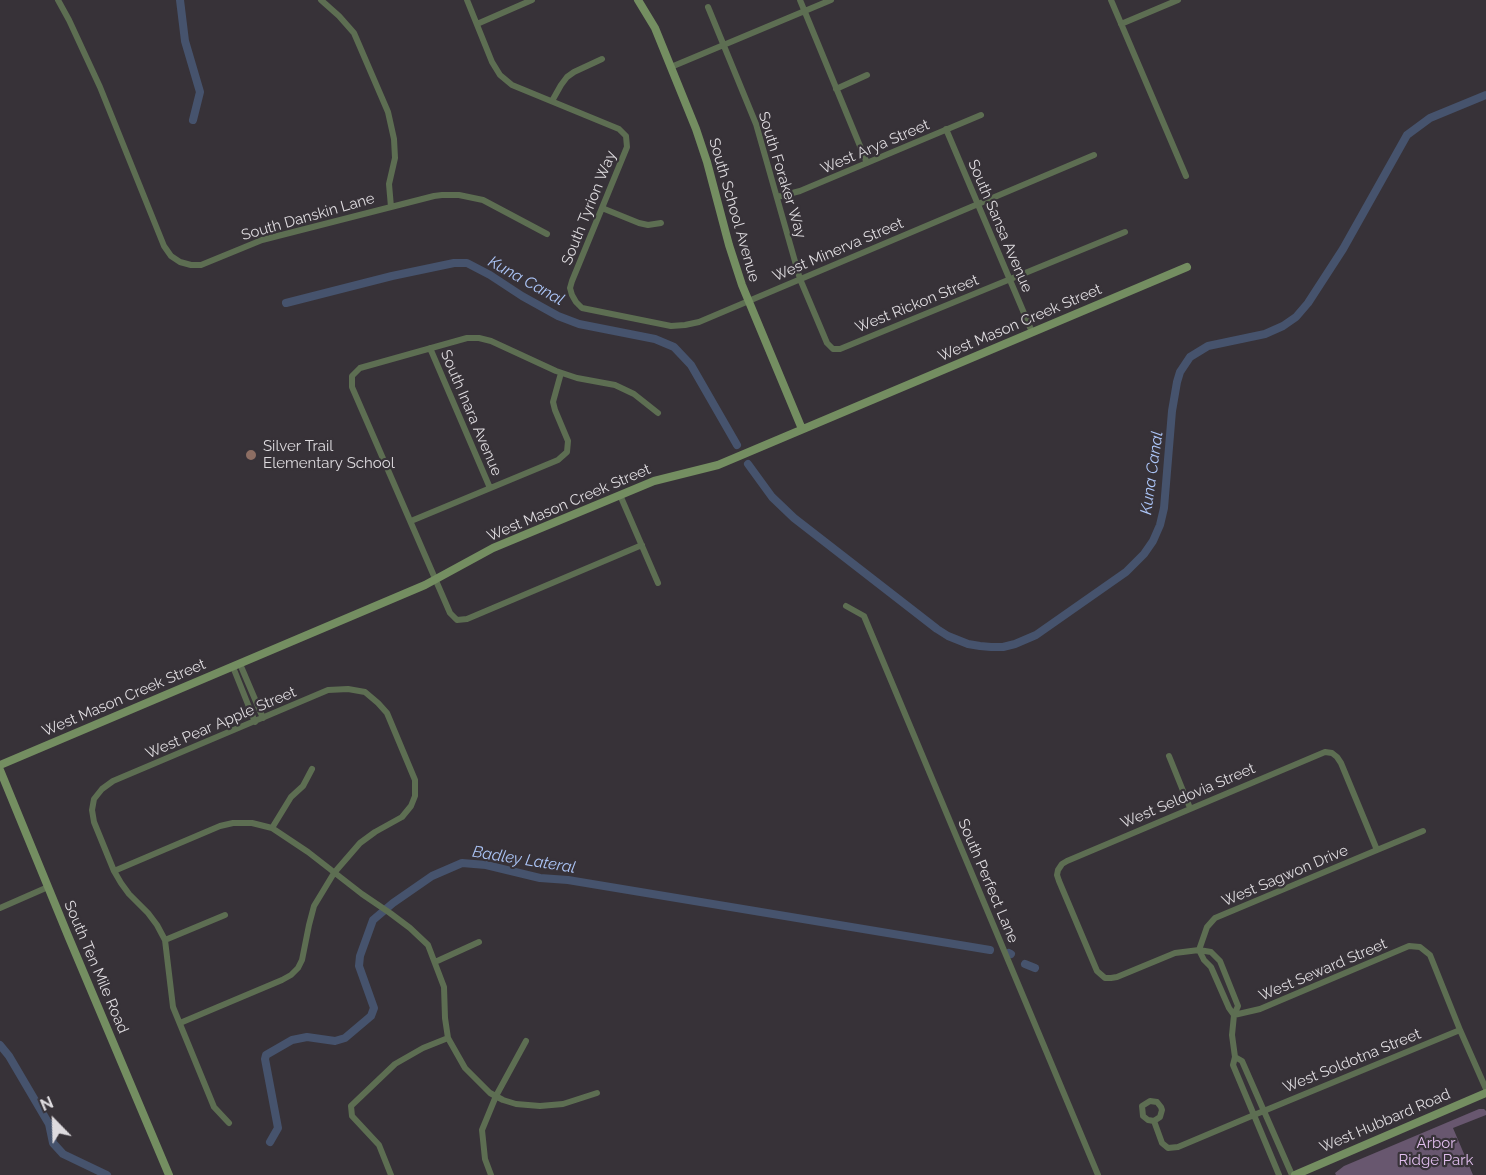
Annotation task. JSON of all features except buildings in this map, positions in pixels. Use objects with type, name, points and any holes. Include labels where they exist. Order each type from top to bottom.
[{"type":"street","name":"South Danskin Lane","points":[[58,0],[100,87],[164,246],[171,256],[180,262],[201,265],[261,240],[434,196],[450,194],[483,200],[547,234]]},
{"type":"street","points":[[321,0],[354,33],[388,112],[394,138],[395,158],[389,184],[391,207]]},
{"type":"street","name":"South Tyrion Way","points":[[467,0],[492,62],[500,75],[512,85],[619,129],[626,136],[627,147],[572,281],[570,288],[572,295]]},
{"type":"street","points":[[477,24],[532,0]]},
{"type":"street","name":"South School Avenue","points":[[638,0],[655,28],[696,129],[729,245],[748,301],[802,429]]},
{"type":"street","points":[[800,0],[867,163]]},
{"type":"street","points":[[671,67],[831,0]]},
{"type":"street","points":[[1111,0],[1186,176]]},
{"type":"street","points":[[1121,24],[1178,0]]},
{"type":"street","name":"South Foraker Way","points":[[708,7],[756,124],[800,279],[827,343],[833,349]]},
{"type":"street","points":[[552,101],[567,77],[602,59]]},
{"type":"street","points":[[836,88],[867,75]]},
{"type":"street","name":"West Arya Street","points":[[777,197],[800,191],[981,115]]},
{"type":"street","name":"South Sansa Avenue","points":[[946,129],[1032,332]]},
{"type":"street","name":"West Minerva Street","points":[[572,295],[582,308],[671,326],[699,322],[1094,156]]},
{"type":"street","points":[[602,207],[639,223],[661,224]]},
{"type":"street","name":"West Rickon Street","points":[[833,349],[840,349],[1125,232]]},
{"type":"street","name":"West Mason Creek Street","points":[[0,770],[436,579],[494,549],[620,495],[654,481],[718,465],[1187,267]]},
{"type":"street","points":[[642,545],[467,620],[457,620],[450,613],[352,387],[352,376],[360,368],[467,338],[479,338],[491,341],[561,373],[615,385],[634,394],[658,413]]},
{"type":"street","name":"South Inara Avenue","points":[[430,348],[490,488]]},
{"type":"street","points":[[411,521],[558,460],[567,452],[568,441],[553,402],[561,373]]},
{"type":"street","points":[[620,495],[658,583]]},
{"type":"street","name":"South Perfect Lane","points":[[846,606],[864,616],[1098,1175]]},
{"type":"street","points":[[236,665],[263,718]]},
{"type":"street","points":[[236,665],[255,722]]},
{"type":"street","name":"West Pear Apple Street","points":[[114,871],[94,822],[92,810],[94,799],[112,781],[328,690],[348,689],[365,692],[387,714],[415,780],[415,796],[411,807],[402,817],[360,843],[334,873]]},
{"type":"street","name":"West Seldovia Street","points":[[1199,950],[1175,953],[1117,977],[1105,978],[1097,971],[1059,881],[1058,870],[1067,861],[1325,753],[1332,753],[1341,763],[1377,850]]},
{"type":"street","points":[[1168,756],[1190,808]]},
{"type":"street","points":[[272,828],[291,797],[303,786],[312,769]]},
{"type":"street","name":"South Ten Mile Road","points":[[0,770],[169,1175]]},
{"type":"street","points":[[229,1123],[214,1107],[173,1007],[165,940],[157,925],[129,894],[114,871],[220,826],[232,824],[252,823],[272,828],[411,928],[428,945],[444,987],[448,1038],[465,1068],[490,1093],[516,1104],[540,1106],[563,1104],[597,1093]]},
{"type":"street","name":"West Sagwon Drive","points":[[1199,950],[1207,927],[1215,918],[1423,831]]},
{"type":"street","points":[[180,1023],[291,975],[302,960],[314,906],[334,873]]},
{"type":"street","points":[[0,908],[48,887]]},
{"type":"street","points":[[165,940],[225,915]]},
{"type":"street","points":[[435,962],[479,942]]},
{"type":"street","name":"West Seward Street","points":[[1234,1015],[1260,1010],[1409,946],[1420,947],[1430,955],[1460,1030]]},
{"type":"street","points":[[1199,950],[1211,967],[1234,1015]]},
{"type":"street","points":[[1199,950],[1211,952],[1220,961],[1238,1006],[1234,1015],[1235,1057],[1233,1065],[1279,1175]]},
{"type":"street","points":[[1460,1030],[1486,1091]]},
{"type":"street","name":"West Soldotna Street","points":[[1154,1120],[1162,1143],[1168,1148],[1178,1148],[1254,1114],[1460,1030]]},
{"type":"street","points":[[391,1175],[378,1145],[352,1116],[351,1106],[395,1065],[423,1048],[448,1038]]},
{"type":"street","points":[[491,1175],[485,1160],[482,1130],[496,1096],[526,1041]]},
{"type":"street","points":[[1235,1057],[1242,1061],[1294,1175]]},
{"type":"street","name":"West Hubbard Road","points":[[1294,1175],[1486,1091]]},
{"type":"green space","name":"Arbor Ridge Park","points":[[1479,1109],[1484,1109],[1486,1115],[1453,1128],[1473,1175],[1336,1175],[1335,1173],[1344,1166]]},
{"type":"waterway","name":"Kuna Canal","points":[[180,0],[185,41],[200,92],[193,120]]},
{"type":"waterway","name":"Kuna Canal","points":[[748,464],[772,497],[794,518],[948,636],[968,644],[1003,647],[1036,635],[1126,572],[1153,541],[1164,508],[1172,411],[1177,382],[1180,372],[1190,357],[1208,346],[1265,334],[1296,317],[1308,303],[1343,249],[1407,135],[1430,118],[1486,95]]},
{"type":"waterway","name":"Kuna Canal","points":[[286,303],[392,276],[454,263],[467,263],[558,316],[579,324],[655,339],[674,347],[691,365],[737,445]]},
{"type":"waterway","name":"Badley Lateral","points":[[270,1142],[278,1128],[266,1055],[292,1040],[307,1037],[335,1041],[345,1038],[371,1016],[374,1008],[359,966],[360,956],[373,920],[432,876],[462,863],[486,865],[540,878],[568,880],[990,950]]},
{"type":"waterway","name":"Badley Lateral","points":[[1025,964],[1035,968]]},
{"type":"waterway","name":"Badley Lateral","points":[[0,1045],[9,1056],[49,1124],[53,1143],[63,1154],[107,1175]]},
{"type":"place","name":"Silver Trail Elementary School","points":[[251,455]]}]
